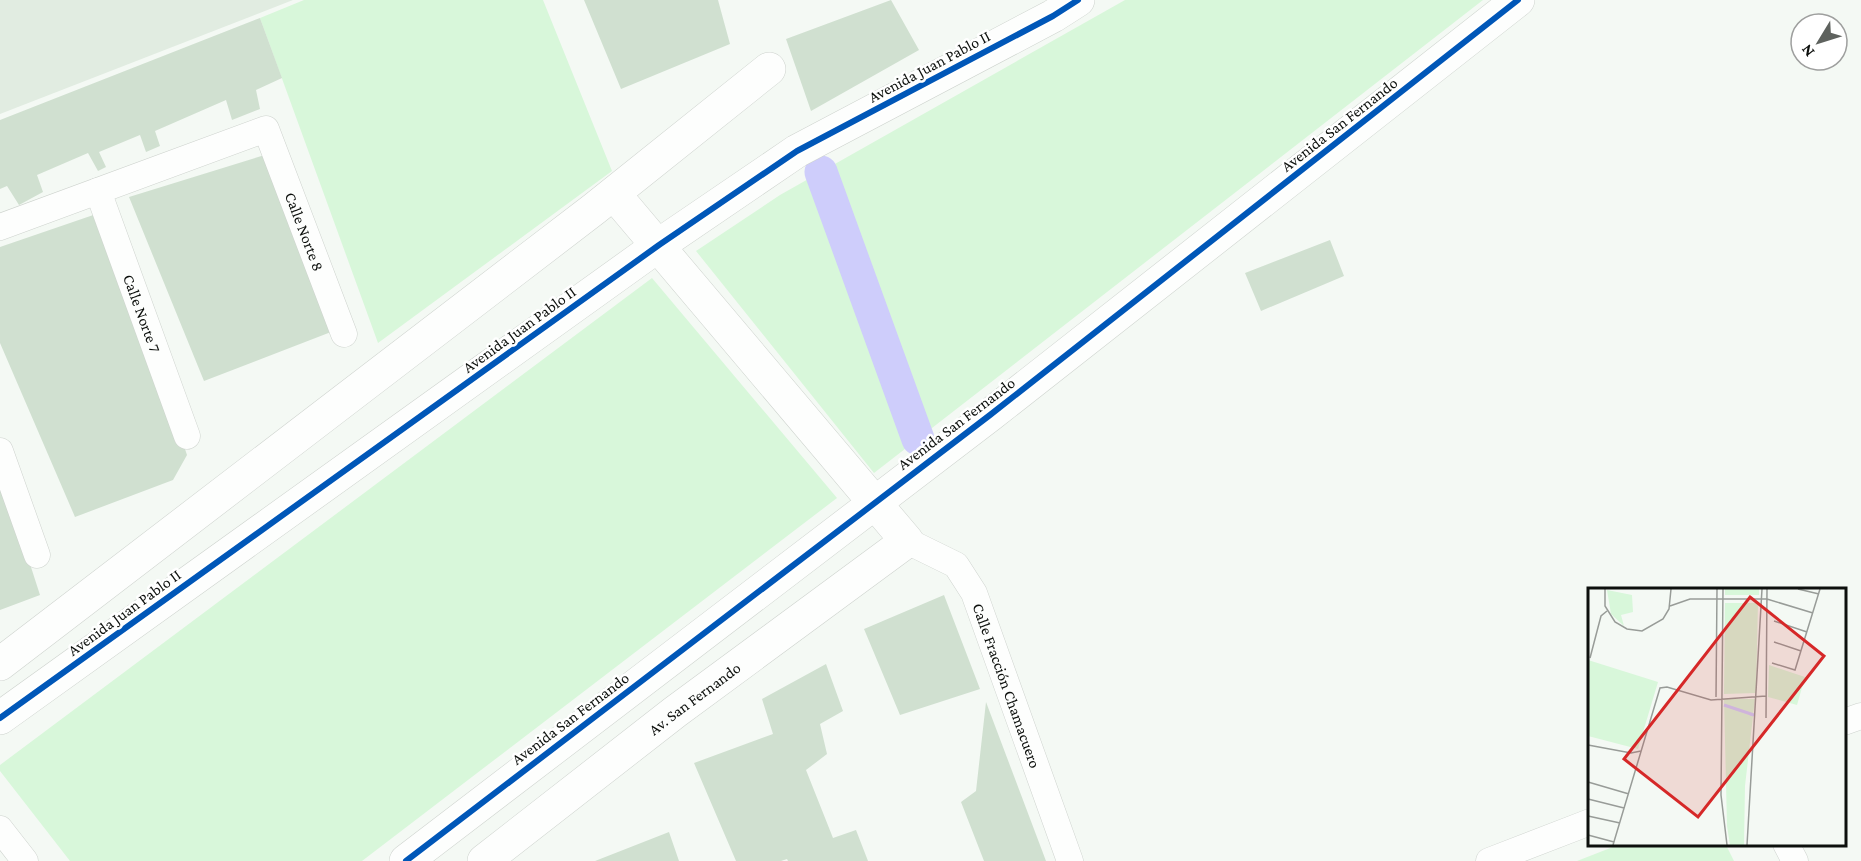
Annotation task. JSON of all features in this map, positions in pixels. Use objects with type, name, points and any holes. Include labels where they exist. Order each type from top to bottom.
[{"type":"street","name":"Avenida Juan Pablo II","points":[[0,718],[659,245],[797,151],[1042,22],[1078,0]]},
{"type":"street","name":"Avenida San Fernando","points":[[406,861],[999,408],[1518,0]]},
{"type":"street","points":[[0,664],[614,194],[769,69]]},
{"type":"street","name":"Calle Norte 8","points":[[98,191],[266,129],[344,334]]},
{"type":"street","points":[[0,228],[98,191]]},
{"type":"street","name":"Calle Norte 7","points":[[98,191],[187,436]]},
{"type":"street","points":[[614,194],[907,542]]},
{"type":"street","points":[[0,452],[37,555]]},
{"type":"street","name":"Av. San Fernando","points":[[484,861],[685,705],[907,542]]},
{"type":"street","name":"Calle Fracción Chamacuero","points":[[907,542],[956,565],[974,593],[1070,861]]},
{"type":"street","points":[[1846,722],[1861,716]]},
{"type":"street","points":[[1490,861],[1588,823]]},
{"type":"street","points":[[0,829],[25,861]]},
{"type":"street","points":[[1787,846],[1795,861]]},
{"type":"shaded area","points":[[0,0],[293,0],[0,114]]},
{"type":"green space","points":[[304,0],[543,0],[612,171],[378,343],[260,18]]},
{"type":"green space","points":[[1125,0],[1483,0],[874,473],[696,251],[780,195]]},
{"type":"green space","points":[[652,278],[837,498],[362,861],[70,861],[0,771],[0,765]]},
{"type":"green space","points":[[1615,846],[1726,846],[1734,861],[1577,861]]},
{"type":"building","points":[[584,0],[718,0],[730,44],[621,89]]},
{"type":"building","points":[[891,0],[919,50],[811,111],[786,39]]},
{"type":"building","points":[[260,18],[282,78],[256,90],[260,109],[232,120],[226,100],[155,131],[160,146],[146,152],[140,135],[99,152],[106,167],[98,171],[88,153],[37,175],[43,192],[19,205],[7,186],[0,189],[0,120]]},
{"type":"building","points":[[268,154],[331,332],[204,381],[129,197]]},
{"type":"building","points":[[105,211],[187,455],[173,480],[75,517],[0,343],[0,247]]},
{"type":"building","points":[[1330,240],[1344,276],[1261,311],[1245,273]]},
{"type":"building","points":[[0,471],[40,595],[0,610]]},
{"type":"building","points":[[944,595],[980,689],[900,715],[864,629]]},
{"type":"building","points":[[826,664],[843,711],[820,724],[827,754],[806,770],[833,838],[856,830],[868,861],[788,861],[787,859],[736,861],[694,763],[773,734],[762,699]]},
{"type":"building","points":[[986,702],[1046,861],[984,861],[961,802],[976,791]]},
{"type":"building","points":[[669,832],[679,861],[595,861]]},
{"type":"waterway","points":[[833,205],[821,172],[918,439]]},
{"type":"cycle path","points":[[0,718],[659,245],[797,151],[1053,16],[1078,0]]},
{"type":"cycle path","points":[[406,861],[990,415],[1518,0]]}]
